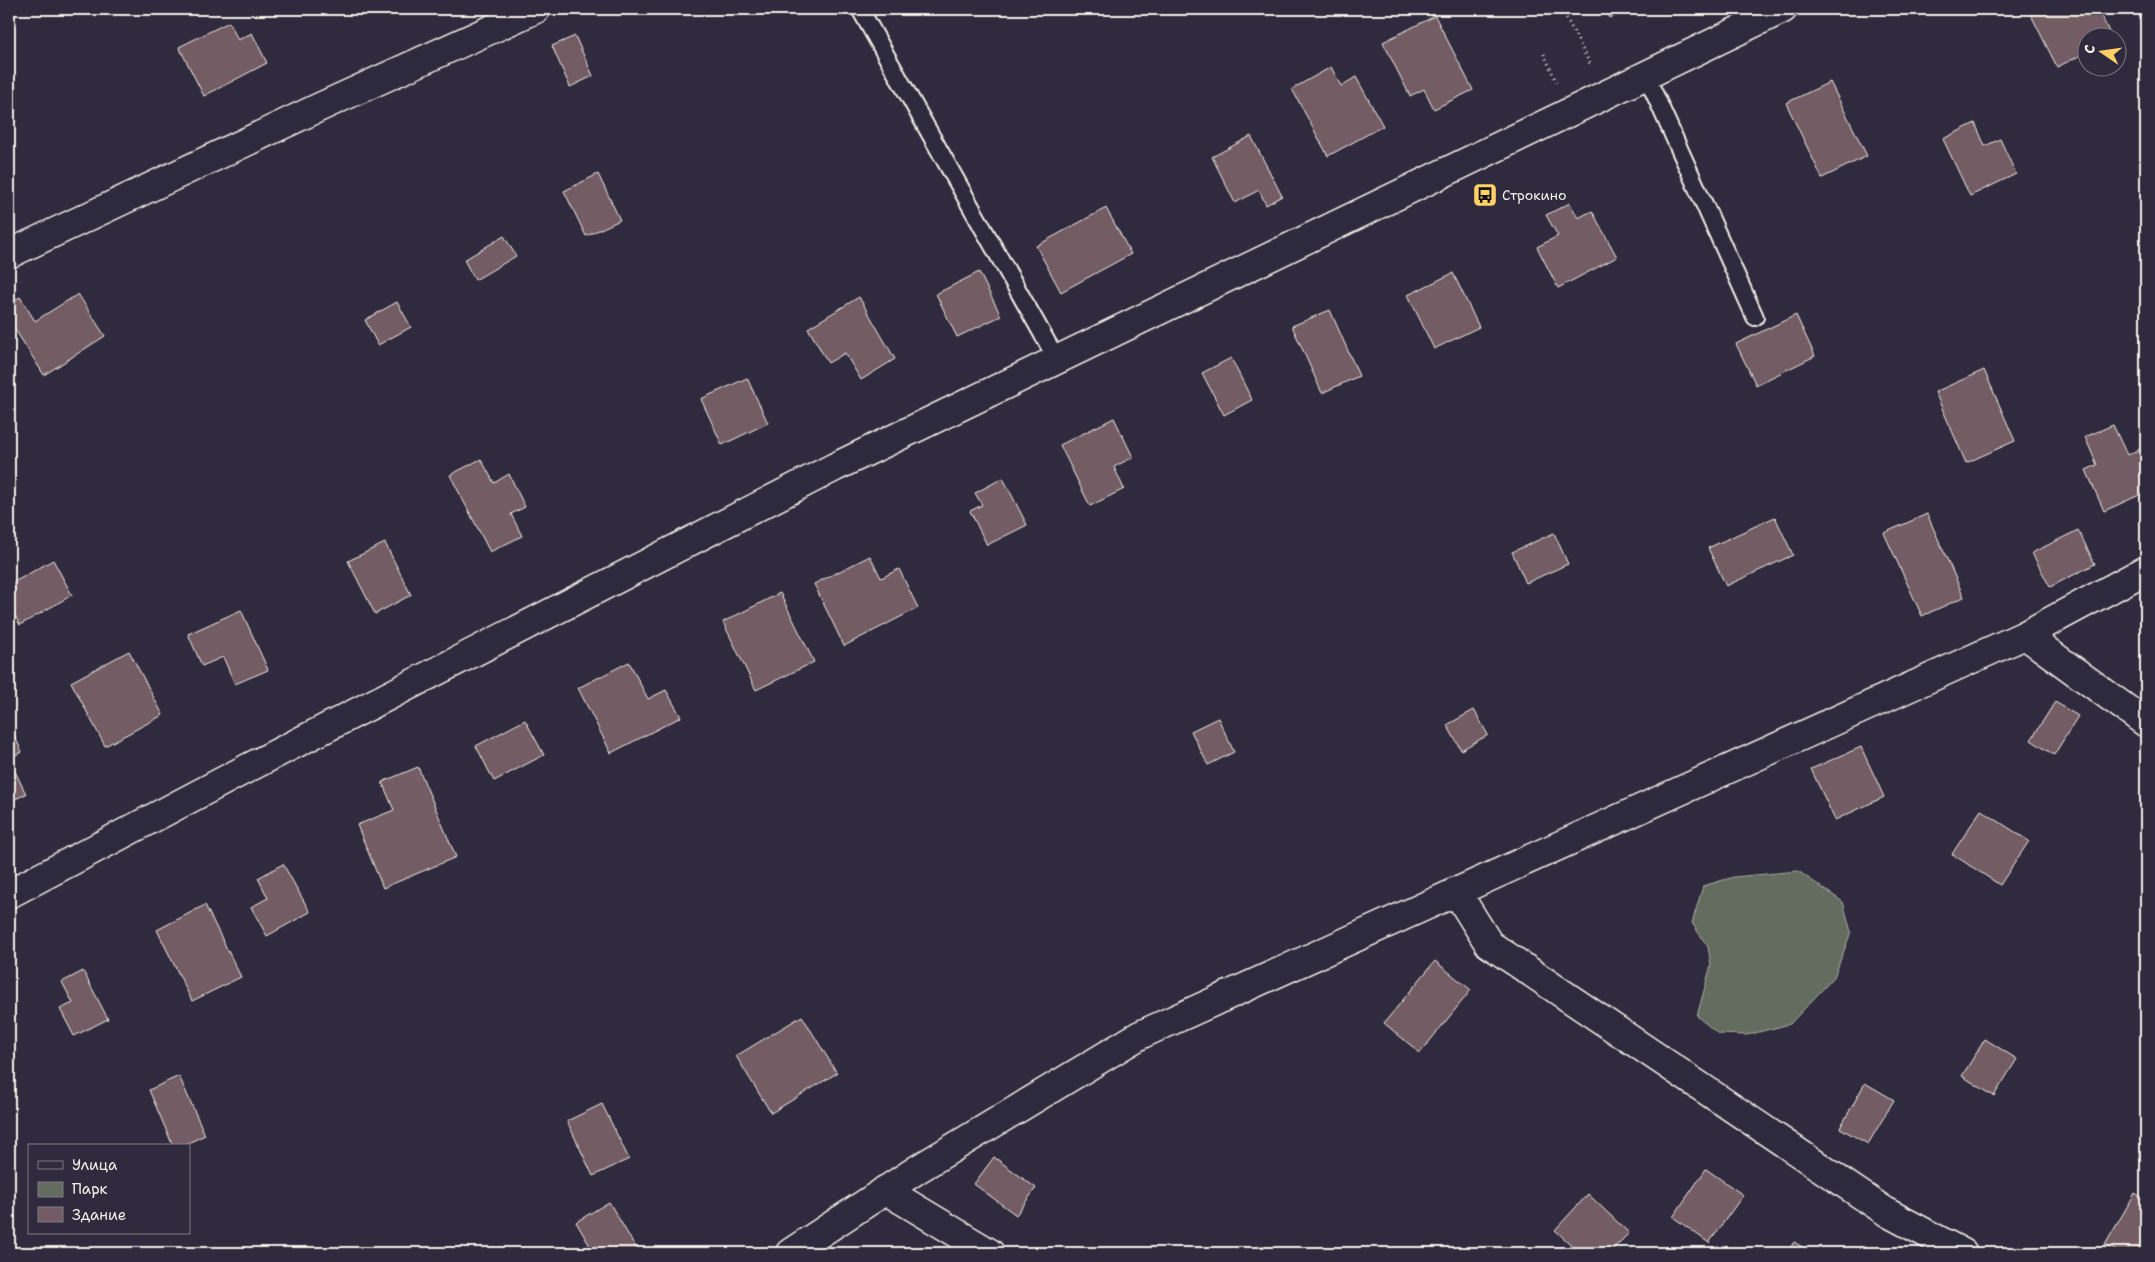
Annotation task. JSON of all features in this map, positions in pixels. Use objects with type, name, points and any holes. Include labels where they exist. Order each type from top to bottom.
[{"type":"street","points":[[9,254],[312,111],[536,9]]},
{"type":"street","points":[[9,894],[244,770],[836,467],[1783,9]]},
{"type":"street","points":[[790,1253],[885,1190],[1140,1035],[2025,635],[2146,570]]},
{"type":"street","points":[[2025,635],[2146,722]]},
{"type":"street","points":[[1456,891],[1489,944],[1888,1213],[1963,1253]]},
{"type":"street","points":[[885,1190],[990,1253]]},
{"type":"lane","points":[[860,9],[1057,360]]},
{"type":"lane","points":[[1646,75],[1755,317]]},
{"type":"path","points":[[1562,9],[1605,94]]},
{"type":"green space","points":[[1798,871],[1843,902],[1851,932],[1834,977],[1790,1024],[1747,1035],[1718,1034],[1697,1016],[1711,965],[1708,947],[1692,923],[1703,886],[1734,877]]},
{"type":"building","points":[[1604,9],[1627,9],[1610,18]]},
{"type":"building","points":[[2028,9],[2098,9],[2107,28],[2078,28],[2078,57],[2057,67]]},
{"type":"building","points":[[1435,16],[1473,90],[1434,109],[1424,89],[1410,96],[1383,42]]},
{"type":"building","points":[[229,22],[238,40],[252,33],[267,63],[204,96],[179,47]]},
{"type":"building","points":[[575,36],[593,76],[570,87],[552,46]]},
{"type":"building","points":[[1331,67],[1341,86],[1356,77],[1383,126],[1328,156],[1292,89]]},
{"type":"building","points":[[1830,82],[1867,156],[1822,178],[1786,103]]},
{"type":"building","points":[[1975,123],[1985,146],[2000,139],[2016,174],[1970,196],[1943,139]]},
{"type":"building","points":[[1251,136],[1282,196],[1266,205],[1259,190],[1235,203],[1212,157]]},
{"type":"building","points":[[598,174],[620,220],[586,236],[564,191]]},
{"type":"building","points":[[1570,203],[1578,218],[1592,211],[1617,257],[1558,288],[1537,247],[1558,236],[1546,215]]},
{"type":"building","points":[[1106,208],[1131,254],[1061,292],[1036,246]]},
{"type":"building","points":[[504,236],[516,256],[475,280],[464,260]]},
{"type":"building","points":[[979,272],[1001,316],[957,337],[936,294]]},
{"type":"building","points":[[1453,273],[1479,327],[1434,349],[1408,295]]},
{"type":"building","points":[[78,294],[105,336],[44,375],[9,320],[9,304],[20,297],[35,321]]},
{"type":"building","points":[[859,297],[895,359],[861,380],[845,353],[828,363],[808,328]]},
{"type":"building","points":[[397,302],[411,327],[378,345],[365,320]]},
{"type":"building","points":[[1330,310],[1359,376],[1322,393],[1292,326]]},
{"type":"building","points":[[1796,315],[1815,356],[1756,385],[1736,344]]},
{"type":"building","points":[[1231,358],[1252,400],[1224,415],[1202,373]]},
{"type":"building","points":[[1984,370],[2015,441],[1966,463],[1935,392]]},
{"type":"building","points":[[747,378],[768,423],[722,445],[701,399]]},
{"type":"building","points":[[1114,418],[1133,457],[1114,467],[1124,489],[1090,506],[1060,445]]},
{"type":"building","points":[[2113,425],[2127,455],[2144,447],[2146,452],[2146,492],[2104,511],[2086,470],[2097,465],[2085,437]]},
{"type":"building","points":[[481,459],[494,483],[509,474],[525,507],[511,514],[522,536],[490,552],[450,475]]},
{"type":"building","points":[[1003,478],[1027,525],[987,545],[970,511],[982,505],[975,493]]},
{"type":"building","points":[[1927,514],[1964,597],[1922,616],[1884,533]]},
{"type":"building","points":[[1775,517],[1793,555],[1726,586],[1708,548]]},
{"type":"building","points":[[2078,530],[2095,564],[2050,587],[2032,553]]},
{"type":"building","points":[[1554,533],[1568,564],[1526,583],[1512,552]]},
{"type":"building","points":[[385,543],[411,595],[375,614],[348,561]]},
{"type":"building","points":[[870,556],[881,578],[899,569],[918,608],[844,646],[814,584]]},
{"type":"building","points":[[53,560],[72,595],[20,625],[9,605],[9,585]]},
{"type":"building","points":[[780,593],[814,662],[756,690],[723,622]]},
{"type":"building","points":[[241,610],[268,670],[235,684],[223,657],[202,666],[188,634]]},
{"type":"building","points":[[129,651],[163,715],[105,746],[71,682]]},
{"type":"building","points":[[629,662],[648,699],[666,690],[681,717],[611,753],[578,688]]},
{"type":"building","points":[[2055,702],[2078,716],[2054,755],[2031,740]]},
{"type":"building","points":[[1474,710],[1488,735],[1461,750],[1447,725]]},
{"type":"building","points":[[1218,718],[1234,752],[1208,765],[1191,731]]},
{"type":"building","points":[[525,720],[544,755],[494,781],[476,746]]},
{"type":"building","points":[[9,724],[22,752],[9,758]]},
{"type":"building","points":[[1861,747],[1884,797],[1835,820],[1811,769]]},
{"type":"building","points":[[9,759],[26,794],[9,802]]},
{"type":"building","points":[[418,767],[456,857],[383,888],[357,825],[394,810],[382,782]]},
{"type":"building","points":[[1981,810],[2029,841],[2000,885],[1952,854]]},
{"type":"building","points":[[283,864],[310,912],[267,936],[251,907],[268,898],[258,878]]},
{"type":"building","points":[[205,905],[241,977],[192,1001],[157,930]]},
{"type":"building","points":[[1435,961],[1471,990],[1420,1053],[1384,1023]]},
{"type":"building","points":[[83,971],[108,1019],[74,1036],[60,1009],[73,1003],[62,982]]},
{"type":"building","points":[[802,1016],[837,1073],[771,1113],[736,1056]]},
{"type":"building","points":[[1985,1039],[2017,1059],[1994,1096],[1962,1076]]},
{"type":"building","points":[[179,1076],[205,1135],[186,1144],[172,1144],[149,1090]]},
{"type":"building","points":[[1865,1083],[1894,1100],[1868,1144],[1840,1128]]},
{"type":"building","points":[[602,1104],[629,1159],[593,1176],[567,1121]]},
{"type":"building","points":[[994,1157],[1036,1188],[1016,1215],[974,1184]]},
{"type":"building","points":[[1706,1169],[1743,1195],[1709,1243],[1673,1217]]},
{"type":"building","points":[[2135,1193],[2146,1200],[2146,1253],[2120,1253],[2105,1245]]},
{"type":"building","points":[[1588,1194],[1629,1233],[1609,1253],[1580,1253],[1555,1230]]},
{"type":"building","points":[[609,1202],[639,1253],[594,1253],[576,1222]]},
{"type":"building","points":[[1794,1242],[1812,1253],[1787,1253]]},
{"type":"place","name":"Строкино","points":[[1485,195]]}]
